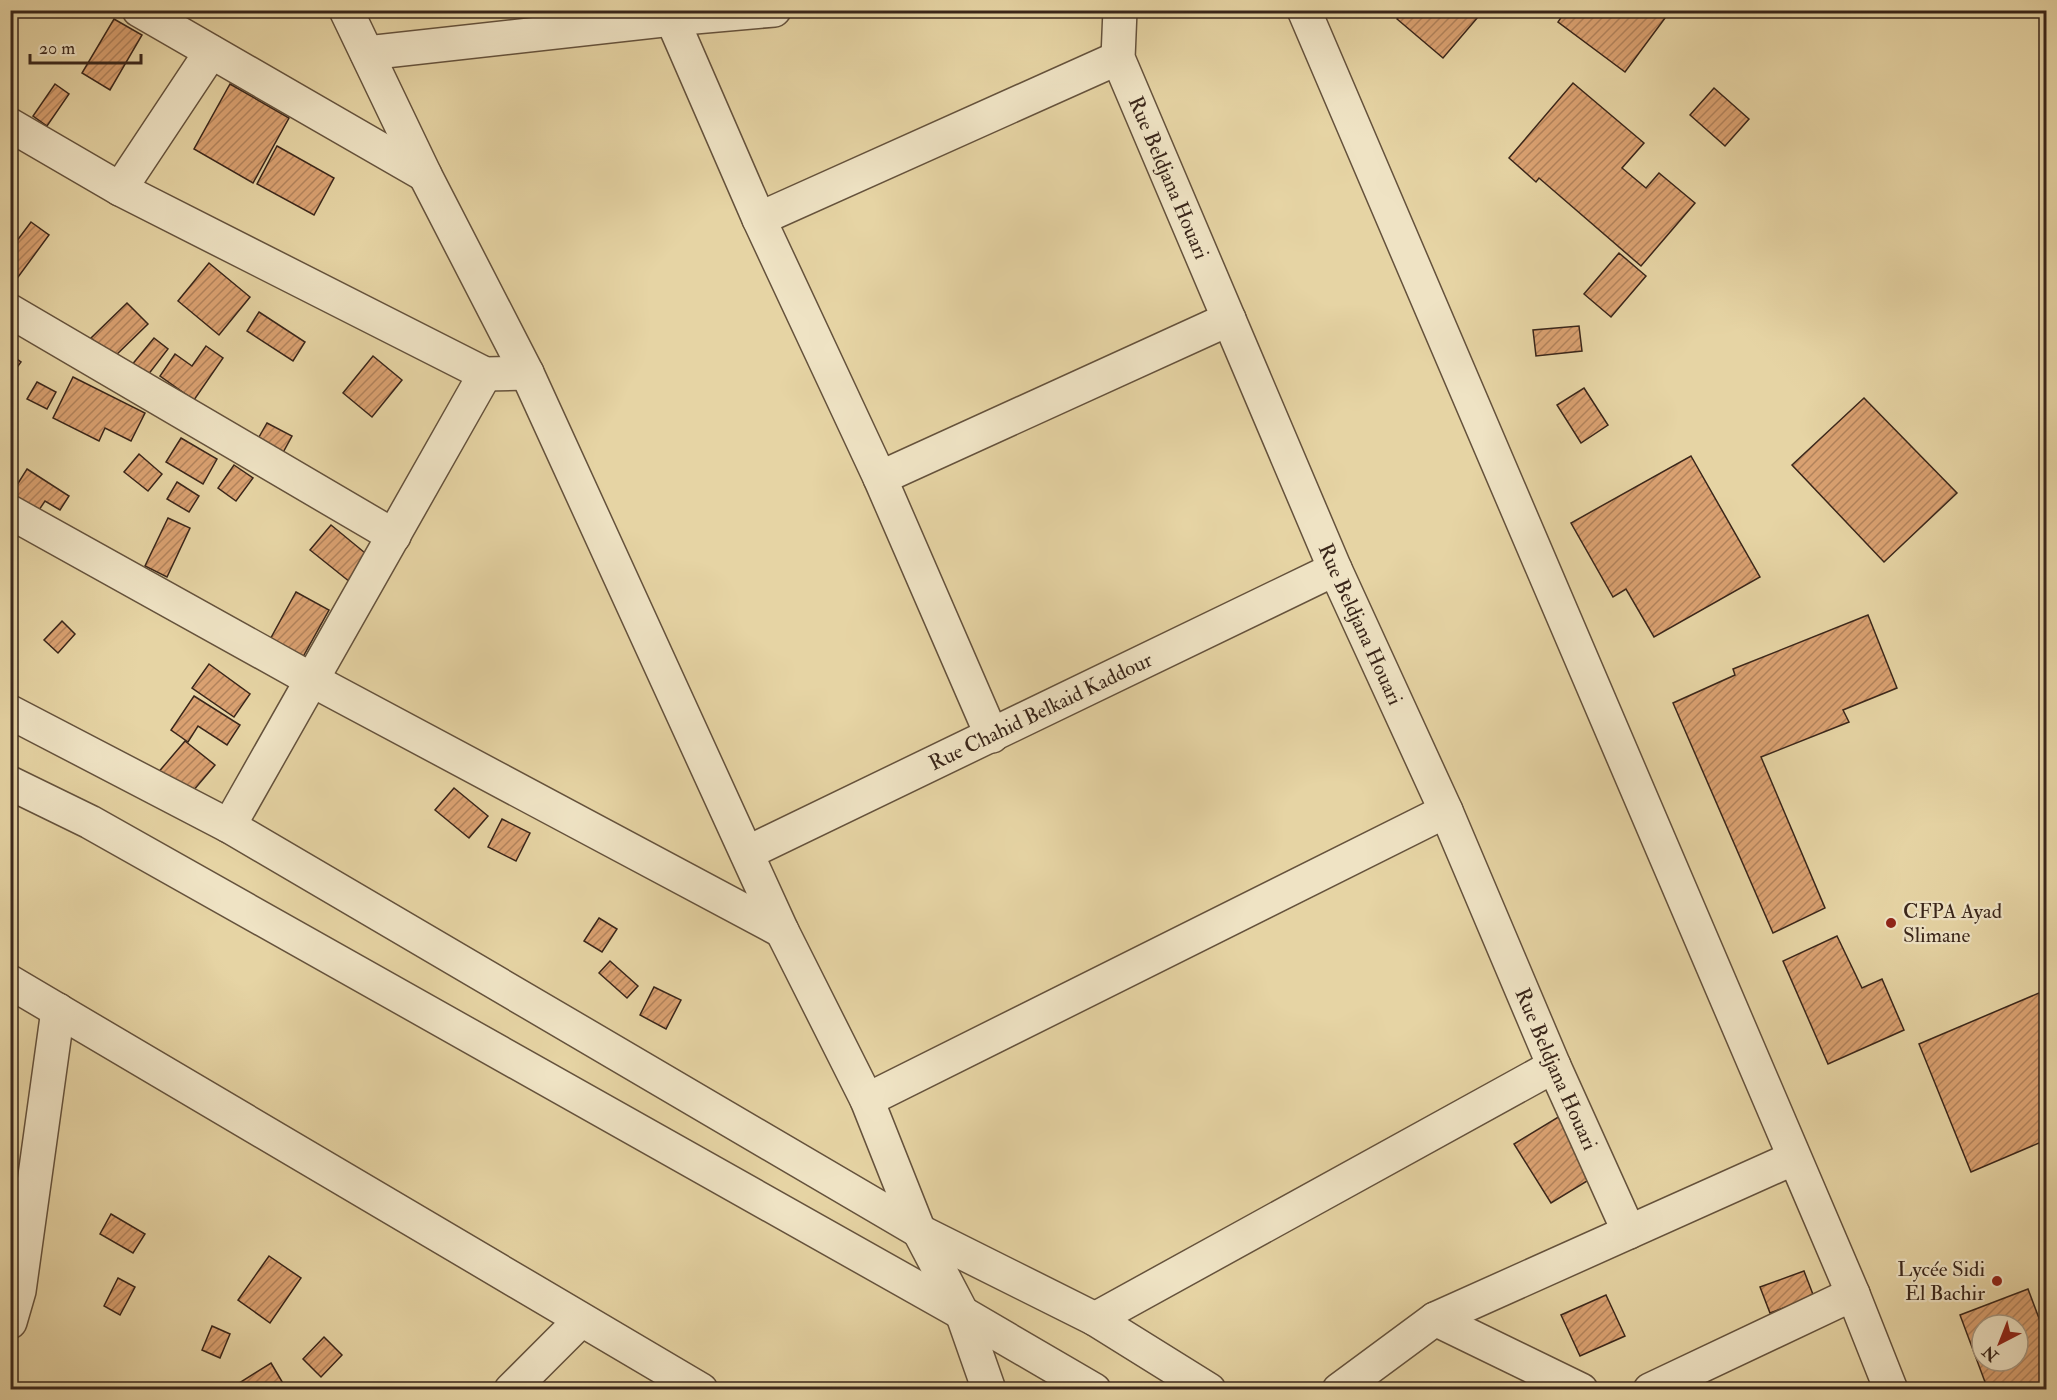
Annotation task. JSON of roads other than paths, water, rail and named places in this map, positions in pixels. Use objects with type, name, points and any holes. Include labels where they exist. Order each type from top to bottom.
[{"type":"street","points":[[140,10],[425,175]]},
{"type":"street","points":[[346,10],[425,175],[527,373],[782,932],[867,1100],[919,1231],[962,1313],[989,1389]]},
{"type":"street","points":[[367,53],[774,10]]},
{"type":"street","name":"Rue Beldjana Houari","points":[[1120,10],[1118,58],[1335,569],[1446,811],[1554,1066],[1629,1232]]},
{"type":"street","points":[[1304,10],[1853,1294],[1891,1389]]},
{"type":"street","points":[[672,19],[759,219],[880,478],[992,736]]},
{"type":"street","points":[[120,189],[211,52]]},
{"type":"street","points":[[759,219],[1118,58]]},
{"type":"street","points":[[10,125],[120,189],[485,374],[527,373]]},
{"type":"street","points":[[10,311],[394,536]]},
{"type":"street","points":[[880,478],[1229,319]]},
{"type":"street","points":[[230,826],[485,374]]},
{"type":"street","points":[[10,512],[312,680],[782,932]]},
{"type":"street","name":"Rue Chahid Belkaid Kaddour","points":[[747,854],[1335,569]]},
{"type":"street","points":[[10,712],[230,826],[919,1231],[1095,1319],[1209,1389]]},
{"type":"street","points":[[10,783],[90,822],[1094,1389]]},
{"type":"street","points":[[867,1100],[1446,811]]},
{"type":"street","points":[[10,982],[701,1389]]},
{"type":"street","points":[[10,1322],[19,1291],[58,1010]]},
{"type":"street","points":[[1095,1319],[1554,1066]]},
{"type":"street","points":[[1339,1389],[1435,1319],[1794,1158]]},
{"type":"street","points":[[1650,1389],[1853,1294]]},
{"type":"street","points":[[1435,1319],[1581,1389]]},
{"type":"street","points":[[510,1389],[581,1320]]},
{"type":"place","name":"CFPA Ayad Slimane","points":[[1891,923]]},
{"type":"place","name":"Lycée Sidi El Bachir","points":[[1997,1281]]}]
